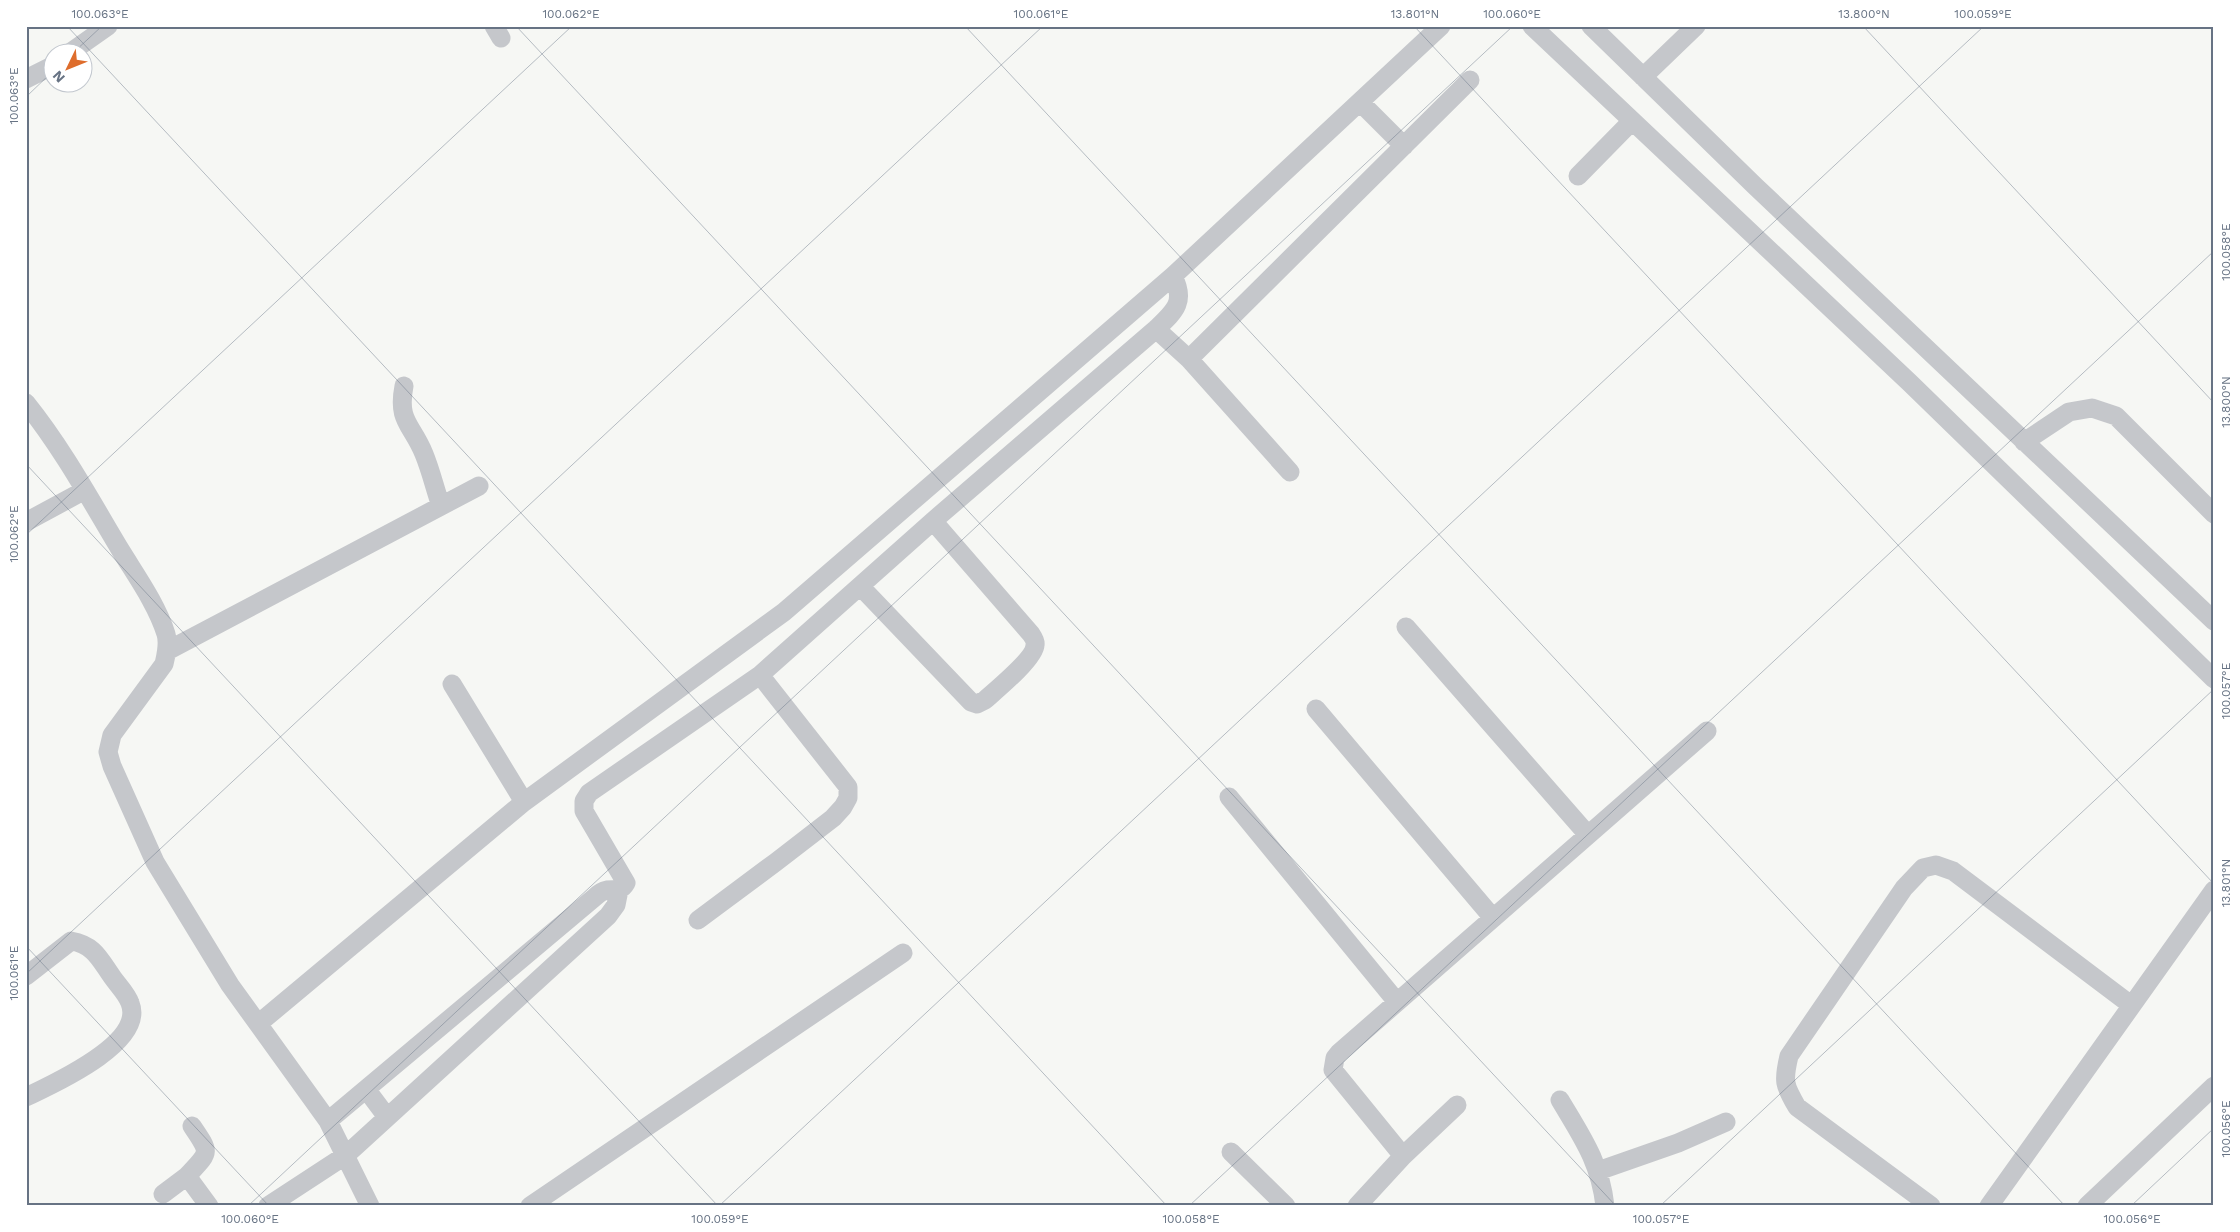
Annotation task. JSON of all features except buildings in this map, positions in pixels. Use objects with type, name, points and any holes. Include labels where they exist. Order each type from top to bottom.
[{"type":"street","points":[[85,42],[108,26]]},
{"type":"street","points":[[258,1024],[524,802],[784,612],[1173,276],[1441,26]]},
{"type":"street","points":[[1532,26],[1631,122],[1910,383],[2214,679]]},
{"type":"street","points":[[1591,26],[2024,442],[2214,621]]},
{"type":"street","points":[[1643,77],[1696,26]]},
{"type":"street","points":[[26,79],[42,71]]},
{"type":"street","points":[[1189,359],[1470,80]]},
{"type":"street","points":[[1360,102],[1404,146]]},
{"type":"street","points":[[1578,176],[1631,122]]},
{"type":"street","points":[[328,1121],[595,897],[605,890],[618,890],[626,883],[584,811],[584,801],[589,793],[760,675],[933,521],[1156,329],[1174,312],[1179,301],[1180,290],[1173,276]]},
{"type":"street","points":[[1156,329],[1189,359],[1290,472]]},
{"type":"street","points":[[404,386],[401,404],[403,415],[424,453],[441,506]]},
{"type":"street","points":[[26,403],[51,437],[85,490],[154,607],[167,636],[167,651],[164,664],[112,735],[108,752],[128,807],[155,862],[230,985],[328,1121],[370,1206]]},
{"type":"street","points":[[2024,442],[2069,412],[2092,408],[2116,416],[2214,514]]},
{"type":"street","points":[[167,651],[479,486]]},
{"type":"street","points":[[26,522],[85,490]]},
{"type":"street","points":[[860,586],[971,702],[977,704],[985,700],[1024,664],[1035,647],[1036,642],[933,521]]},
{"type":"street","points":[[1406,627],[1588,835]]},
{"type":"street","points":[[698,920],[833,818],[844,807],[849,795],[848,787],[760,675]]},
{"type":"street","points":[[452,684],[524,802]]},
{"type":"street","points":[[1316,709],[1493,918]]},
{"type":"street","points":[[1403,1156],[1333,1070],[1335,1058],[1707,731]]},
{"type":"street","points":[[1229,797],[1397,1002]]},
{"type":"street","points":[[1931,1206],[1797,1108],[1784,1077],[1790,1056],[1878,924],[1904,888],[1923,868],[1936,865],[1953,872],[2131,1005]]},
{"type":"street","points":[[268,1206],[346,1155],[608,916],[616,905],[618,890]]},
{"type":"street","points":[[1989,1206],[2214,890]]},
{"type":"street","points":[[26,976],[72,941],[82,943],[93,949],[131,1004],[130,1022],[112,1047],[74,1074],[26,1098]]},
{"type":"street","points":[[530,1206],[903,953]]},
{"type":"street","points":[[493,982],[512,1004]]},
{"type":"street","points":[[2087,1206],[2214,1086]]},
{"type":"street","points":[[366,1089],[388,1117]]},
{"type":"street","points":[[1560,1100],[1593,1156],[1603,1188],[1605,1206]]},
{"type":"street","points":[[1357,1206],[1403,1156],[1456,1105]]},
{"type":"street","points":[[1598,1171],[1678,1143],[1726,1122]]},
{"type":"street","points":[[163,1194],[187,1176],[207,1151],[206,1146],[192,1126]]},
{"type":"street","points":[[1231,1152],[1286,1206]]},
{"type":"street","points":[[187,1176],[209,1206]]}]
